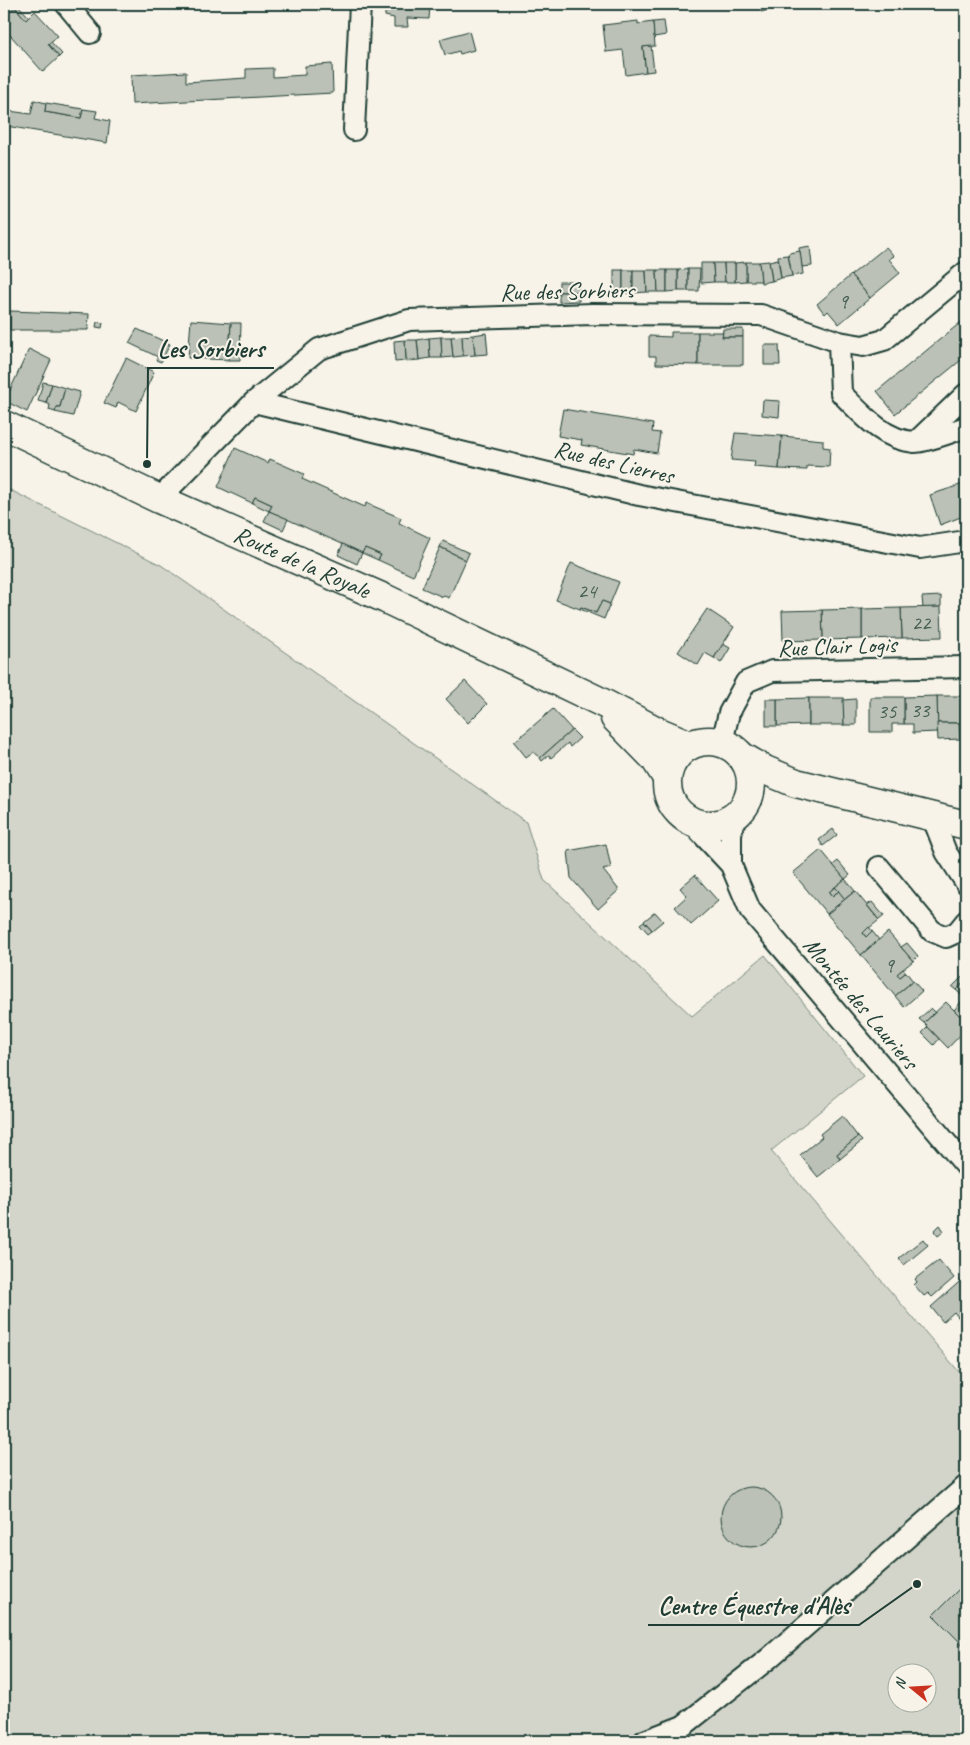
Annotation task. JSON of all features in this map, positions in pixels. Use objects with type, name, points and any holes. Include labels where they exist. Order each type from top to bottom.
[{"type":"main road","name":"Route de la Royale","points":[[4,425],[158,499],[386,599],[659,732],[690,745]]},
{"type":"main road","name":"Route de la Royale","points":[[598,701],[655,759],[667,778]]},
{"type":"main road","points":[[796,783],[741,807],[725,821],[713,824],[690,821],[680,814],[672,803],[667,791],[670,765],[690,745],[706,741],[732,750],[765,770],[796,783],[966,825]]},
{"type":"main road","points":[[732,750],[747,766],[750,777],[750,788],[741,807]]},
{"type":"street","points":[[66,4],[90,33]]},
{"type":"street","points":[[354,130],[360,4]]},
{"type":"street","name":"Rue des Sorbiers","points":[[158,499],[254,402],[319,349],[409,320],[592,314],[761,315],[839,342],[863,346],[884,340],[966,272]]},
{"type":"street","points":[[839,342],[841,393],[872,424],[894,438],[915,443],[966,427]]},
{"type":"street","points":[[915,443],[966,394]]},
{"type":"street","name":"Rue des Lierres","points":[[254,402],[639,495],[920,548],[966,541]]},
{"type":"street","name":"Rue Clair Logis","points":[[732,750],[729,713],[746,682],[772,672],[966,667]]},
{"type":"street","name":"Montée des Lauriers","points":[[731,865],[731,834],[741,807]]},
{"type":"street","points":[[932,816],[946,852],[966,883]]},
{"type":"street","name":"Montée des Lauriers","points":[[690,821],[731,865],[750,910],[966,1166]]},
{"type":"street","points":[[879,867],[932,931],[946,937],[957,932],[966,921]]},
{"type":"street","points":[[644,1741],[683,1726],[768,1659],[966,1486]]},
{"type":"shaded area","points":[[4,487],[161,565],[526,822],[544,880],[692,1016],[765,955],[863,1076],[771,1151],[966,1380],[966,1741],[4,1741]]},
{"type":"building","points":[[17,4],[29,17],[26,20],[15,7]]},
{"type":"building","points":[[385,4],[430,4],[429,19],[407,18],[408,27],[394,27],[394,18],[385,16]]},
{"type":"building","points":[[758,4],[791,4],[761,12]]},
{"type":"building","points":[[15,7],[26,20],[35,11],[58,36],[48,44],[59,57],[43,72],[4,28],[4,16]]},
{"type":"building","points":[[638,21],[638,24],[653,22],[655,46],[643,47],[646,72],[626,75],[623,50],[606,52],[603,25]]},
{"type":"building","points":[[664,21],[666,35],[654,37],[653,22]]},
{"type":"building","points":[[469,31],[474,50],[460,54],[459,51],[445,55],[440,39]]},
{"type":"building","points":[[51,42],[62,54],[59,57],[48,44]]},
{"type":"building","points":[[651,46],[654,71],[646,72],[643,47]]},
{"type":"building","points":[[332,64],[333,93],[132,104],[131,75],[186,72],[186,82],[246,78],[246,69],[273,68],[273,77],[305,75],[305,66]]},
{"type":"building","points":[[34,100],[46,103],[45,112],[81,118],[83,109],[97,111],[95,118],[110,121],[107,143],[6,126],[9,111],[31,114]]},
{"type":"building","points":[[46,103],[83,109],[81,118],[45,112]]},
{"type":"building","points":[[810,246],[812,266],[802,267],[799,248]]},
{"type":"building","points":[[886,247],[894,256],[889,259],[900,273],[870,298],[851,275]]},
{"type":"building","points":[[800,251],[803,274],[792,276],[788,255],[789,253]]},
{"type":"building","points":[[788,255],[792,276],[781,278],[778,256]]},
{"type":"building","points":[[778,259],[781,278],[772,281],[769,261]]},
{"type":"building","points":[[769,261],[772,281],[761,283],[759,262]]},
{"type":"building","points":[[746,262],[759,262],[761,281],[746,281]]},
{"type":"building","points":[[746,262],[746,281],[735,282],[735,263]]},
{"type":"building","points":[[701,263],[713,263],[714,282],[701,283]]},
{"type":"building","points":[[713,263],[724,263],[725,282],[714,282]]},
{"type":"building","points":[[724,263],[735,263],[735,282],[725,282]]},
{"type":"building","points":[[688,269],[688,291],[678,291],[678,270]]},
{"type":"building","points":[[688,269],[700,269],[699,291],[688,291]]},
{"type":"building","points":[[614,270],[623,270],[623,293],[614,293]]},
{"type":"building","points":[[623,270],[633,270],[633,293],[623,293]]},
{"type":"building","points":[[633,270],[646,270],[647,292],[633,293]]},
{"type":"building","points":[[646,270],[657,270],[658,292],[647,292]]},
{"type":"building","points":[[657,270],[667,270],[667,292],[658,292]]},
{"type":"building","points":[[667,270],[678,270],[678,291],[667,292]]},
{"type":"building","points":[[851,275],[870,298],[839,324],[828,311],[825,314],[817,304]]},
{"type":"building","points":[[559,282],[579,282],[579,292],[559,292]]},
{"type":"building","points":[[559,292],[579,292],[579,301],[559,302]]},
{"type":"building","points":[[10,311],[89,314],[88,330],[10,330]]},
{"type":"building","points":[[966,318],[966,356],[895,414],[877,391]]},
{"type":"building","points":[[191,320],[231,323],[229,360],[188,358]]},
{"type":"building","points":[[97,322],[103,323],[102,328],[96,327]]},
{"type":"building","points":[[231,323],[241,323],[240,360],[229,360]]},
{"type":"building","points":[[137,329],[170,344],[161,362],[156,360],[158,357],[129,343]]},
{"type":"building","points":[[723,329],[743,329],[743,337],[722,337]]},
{"type":"building","points":[[671,332],[698,332],[698,365],[656,364],[656,356],[649,356],[649,336],[671,337]]},
{"type":"building","points":[[698,332],[723,332],[722,337],[743,337],[743,365],[698,365]]},
{"type":"building","points":[[486,333],[488,354],[475,355],[473,335]]},
{"type":"building","points":[[473,335],[475,355],[463,356],[462,336]]},
{"type":"building","points":[[462,336],[463,356],[453,357],[451,337]]},
{"type":"building","points":[[441,337],[442,358],[430,358],[429,338]]},
{"type":"building","points":[[441,337],[451,337],[453,357],[442,358]]},
{"type":"building","points":[[429,338],[430,358],[419,360],[417,340]]},
{"type":"building","points":[[405,340],[417,340],[419,360],[406,361]]},
{"type":"building","points":[[405,340],[406,361],[395,362],[394,341]]},
{"type":"building","points":[[764,345],[779,345],[780,365],[764,365]]},
{"type":"building","points":[[29,349],[51,360],[27,412],[5,401]]},
{"type":"building","points":[[126,358],[154,372],[136,411],[118,402],[116,408],[104,403]]},
{"type":"building","points":[[43,382],[52,384],[46,403],[38,401]]},
{"type":"building","points":[[52,384],[65,388],[60,407],[57,407],[55,412],[49,410],[50,405],[46,403]]},
{"type":"building","points":[[65,388],[80,392],[73,416],[55,412],[57,407],[60,407]]},
{"type":"building","points":[[763,400],[780,401],[779,417],[762,415]]},
{"type":"building","points":[[563,409],[653,424],[652,432],[660,433],[657,453],[634,449],[633,454],[581,445],[582,440],[558,436]]},
{"type":"building","points":[[735,433],[782,436],[779,469],[754,467],[755,462],[731,460]]},
{"type":"building","points":[[782,436],[823,440],[823,447],[830,448],[829,467],[807,466],[807,470],[779,469]]},
{"type":"building","points":[[235,448],[268,463],[270,459],[304,474],[302,479],[365,507],[366,503],[401,518],[399,523],[430,538],[413,576],[378,560],[381,555],[365,548],[362,553],[269,511],[272,505],[255,497],[252,503],[218,487]]},
{"type":"building","points":[[966,483],[966,515],[940,525],[930,495]]},
{"type":"building","points":[[255,497],[272,505],[269,511],[252,503]]},
{"type":"building","points":[[269,511],[288,519],[283,530],[264,521]]},
{"type":"building","points":[[443,541],[469,553],[466,560],[440,547]]},
{"type":"building","points":[[343,544],[362,553],[357,564],[338,555]]},
{"type":"building","points":[[440,547],[466,560],[449,598],[422,588]]},
{"type":"building","points":[[365,548],[381,555],[378,560],[362,553]]},
{"type":"building","points":[[571,563],[619,582],[610,604],[602,601],[596,613],[556,600]]},
{"type":"building","points":[[941,596],[941,607],[923,608],[922,597]]},
{"type":"building","points":[[602,601],[610,604],[604,619],[580,609],[581,607],[596,613]]},
{"type":"building","points":[[941,607],[942,637],[902,638],[901,608]]},
{"type":"building","points":[[901,608],[902,638],[862,639],[862,609]]},
{"type":"building","points":[[707,609],[734,627],[714,658],[705,653],[698,665],[678,652]]},
{"type":"building","points":[[862,609],[862,639],[823,640],[822,610]]},
{"type":"building","points":[[822,610],[823,640],[783,641],[782,611]]},
{"type":"building","points":[[723,644],[730,648],[721,663],[714,658]]},
{"type":"building","points":[[465,681],[487,704],[468,723],[446,699]]},
{"type":"building","points":[[937,696],[966,696],[966,723],[937,723]]},
{"type":"building","points":[[937,696],[938,732],[913,733],[913,724],[904,724],[904,697]]},
{"type":"building","points":[[870,697],[904,697],[904,724],[892,724],[892,732],[870,732]]},
{"type":"building","points":[[809,698],[809,725],[777,726],[777,699]]},
{"type":"building","points":[[809,698],[844,698],[844,725],[809,725]]},
{"type":"building","points":[[766,699],[777,699],[777,726],[766,726]]},
{"type":"building","points":[[856,699],[856,725],[844,725],[843,700]]},
{"type":"building","points":[[553,709],[572,730],[540,758],[533,752],[526,757],[514,742]]},
{"type":"building","points":[[937,723],[959,723],[960,739],[938,740]]},
{"type":"building","points":[[572,730],[580,738],[570,747],[568,743],[551,758],[549,755],[542,761],[540,758]]},
{"type":"building","points":[[833,829],[837,835],[823,846],[819,840]]},
{"type":"building","points":[[606,844],[611,868],[603,870],[619,890],[598,909],[571,878],[568,851]]},
{"type":"building","points":[[821,850],[845,879],[829,892],[832,896],[839,891],[845,899],[827,914],[793,873]]},
{"type":"building","points":[[838,861],[850,875],[845,879],[833,865]]},
{"type":"building","points":[[695,875],[718,901],[691,925],[675,907],[687,896],[680,888]]},
{"type":"building","points":[[845,879],[855,891],[845,899],[835,887]]},
{"type":"building","points":[[835,887],[839,891],[832,896],[829,892]]},
{"type":"building","points":[[855,891],[879,920],[863,933],[866,937],[872,931],[879,940],[861,955],[827,914]]},
{"type":"building","points":[[872,902],[884,916],[879,920],[867,905]]},
{"type":"building","points":[[655,912],[663,921],[652,930],[644,921]]},
{"type":"building","points":[[644,921],[652,930],[648,933],[640,924]]},
{"type":"building","points":[[869,927],[872,931],[866,937],[863,933]]},
{"type":"building","points":[[888,932],[913,961],[897,974],[900,977],[906,972],[913,981],[895,996],[861,955]]},
{"type":"building","points":[[907,943],[918,956],[913,961],[901,947]]},
{"type":"building","points":[[903,969],[906,972],[900,977],[897,974]]},
{"type":"building","points":[[966,973],[966,981],[956,990],[952,987]]},
{"type":"building","points":[[913,981],[922,991],[904,1007],[895,996]]},
{"type":"building","points":[[966,981],[966,1000],[956,990]]},
{"type":"building","points":[[946,1002],[966,1022],[966,1029],[948,1048],[924,1023]]},
{"type":"building","points":[[961,1002],[966,1007],[966,1022],[954,1010]]},
{"type":"building","points":[[931,1008],[935,1012],[924,1023],[919,1019]]},
{"type":"building","points":[[928,1027],[939,1039],[934,1045],[922,1033]]},
{"type":"building","points":[[842,1116],[858,1137],[837,1154],[840,1159],[818,1177],[800,1155],[822,1137],[820,1134]]},
{"type":"building","points":[[858,1137],[862,1141],[840,1159],[837,1154]]},
{"type":"building","points":[[940,1225],[944,1231],[938,1236],[934,1231]]},
{"type":"building","points":[[923,1239],[928,1245],[904,1265],[899,1258]]},
{"type":"building","points":[[939,1260],[954,1278],[932,1297],[928,1293],[924,1296],[914,1285],[917,1282],[915,1279]]},
{"type":"building","points":[[966,1276],[966,1327],[954,1312],[943,1322],[931,1307]]},
{"type":"building","points":[[745,1487],[757,1487],[768,1492],[776,1500],[781,1511],[779,1529],[768,1542],[757,1547],[745,1547],[734,1542],[726,1534],[721,1523],[721,1511],[726,1500],[734,1492]]},
{"type":"building","points":[[966,1582],[966,1648],[933,1615]]},
{"type":"place","name":"Les Sorbiers","points":[[147,464]]},
{"type":"place","name":"Centre Équestre d'Alès","points":[[917,1584]]}]
